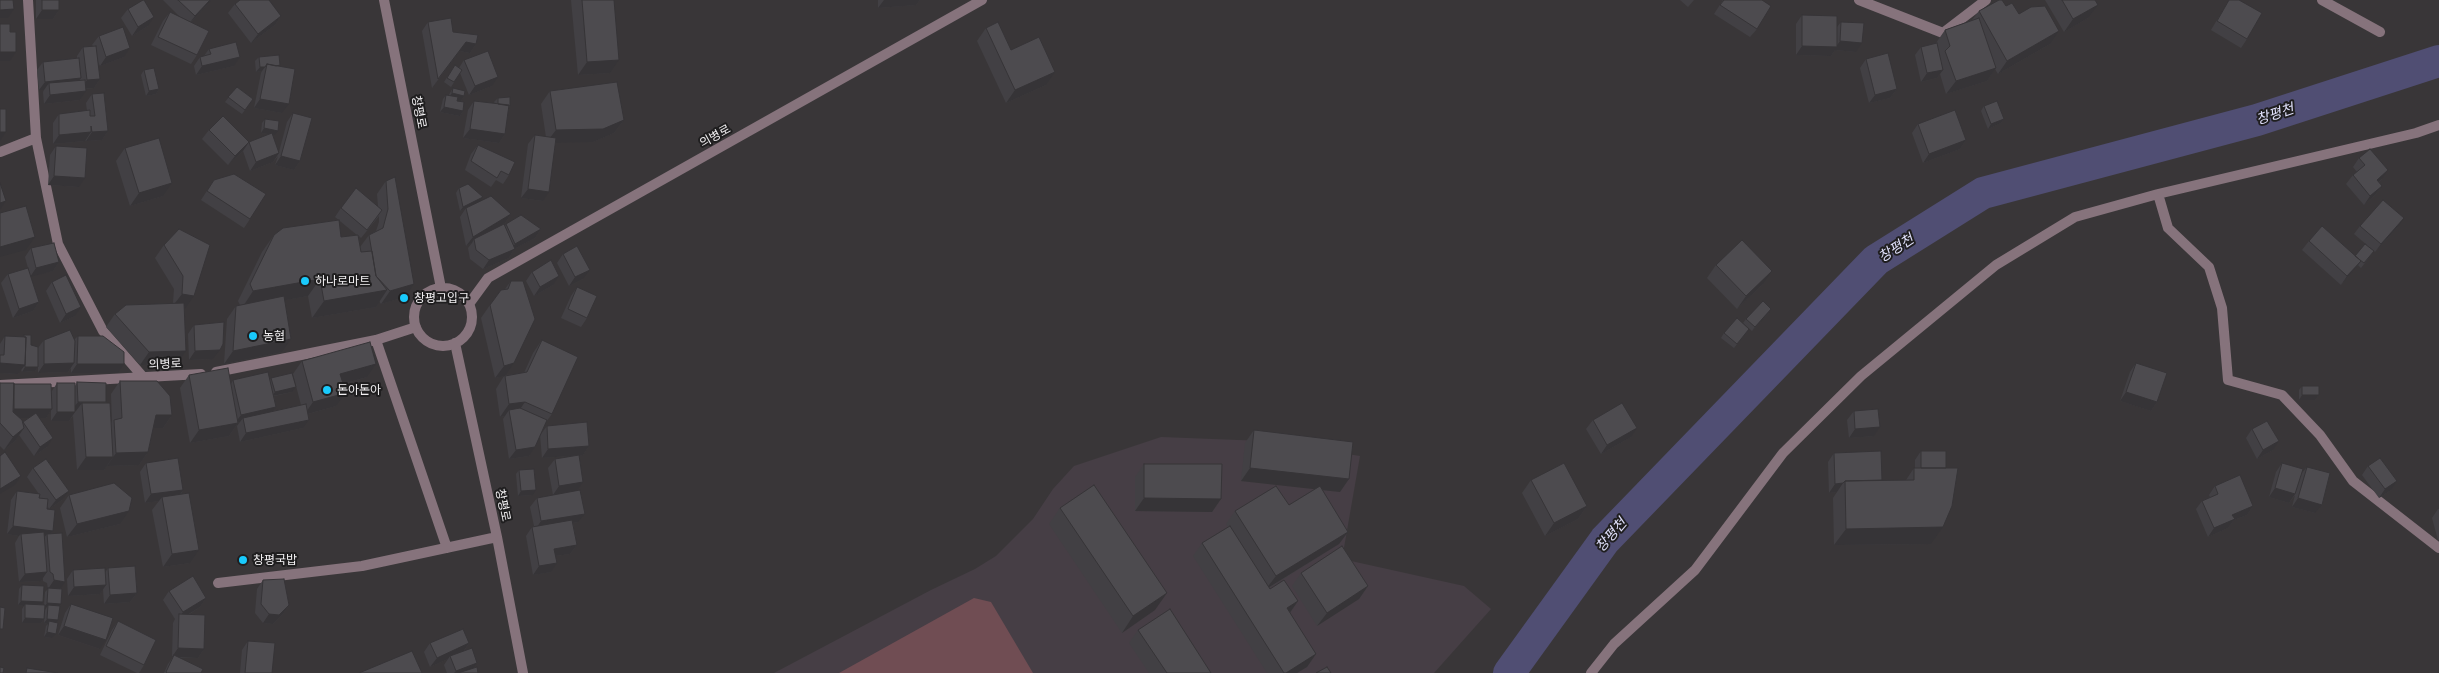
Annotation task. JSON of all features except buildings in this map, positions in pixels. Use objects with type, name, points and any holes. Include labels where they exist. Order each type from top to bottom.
[{"type":"street","points":[[28,0],[36,138],[58,244],[103,331],[144,378]]},
{"type":"street","name":"창평로","points":[[384,0],[441,288]]},
{"type":"street","name":"의병로","points":[[469,304],[488,278],[982,0]]},
{"type":"street","points":[[1860,0],[1943,33],[1986,0]]},
{"type":"street","points":[[2322,0],[2380,32]]},
{"type":"street","points":[[1591,673],[1614,644],[1695,570],[1783,453],[1861,376],[1996,265],[2075,217],[2158,194],[2406,135],[2439,125]]},
{"type":"street","points":[[0,152],[36,138]]},
{"type":"street","points":[[2158,194],[2168,228],[2209,267],[2222,308],[2228,380],[2282,395],[2320,434],[2353,481],[2439,548]]},
{"type":"street","points":[[441,288],[456,291],[469,304],[472,324],[468,332],[454,343],[442,346],[432,344],[424,339],[416,327],[413,314],[421,297],[428,291],[441,288]]},
{"type":"street","name":"의병로","points":[[0,385],[144,378],[218,372],[376,340],[416,327]]},
{"type":"street","points":[[376,340],[447,548]]},
{"type":"street","name":"창평로","points":[[454,343],[497,537],[523,673]]},
{"type":"street","points":[[218,583],[362,566],[497,537]]},
{"type":"shaded area","points":[[1161,437],[1264,441],[1360,456],[1342,559],[1464,586],[1491,609],[1434,673],[774,673],[931,590],[975,569],[996,556],[1033,519],[1053,489],[1074,466]]},
{"type":"shaded area","points":[[974,598],[991,602],[1033,673],[839,673]]},
{"type":"waterway","name":"창평천","points":[[1509,673],[1605,540],[1876,260],[1983,193],[2257,120],[2439,61]]},
{"type":"place","name":"하나로마트","points":[[305,281]]},
{"type":"place","name":"창평고입구","points":[[404,298]]},
{"type":"place","name":"농협","points":[[253,336]]},
{"type":"place","name":"돈아돈아","points":[[327,390]]},
{"type":"place","name":"창평국밥","points":[[243,560]]}]
